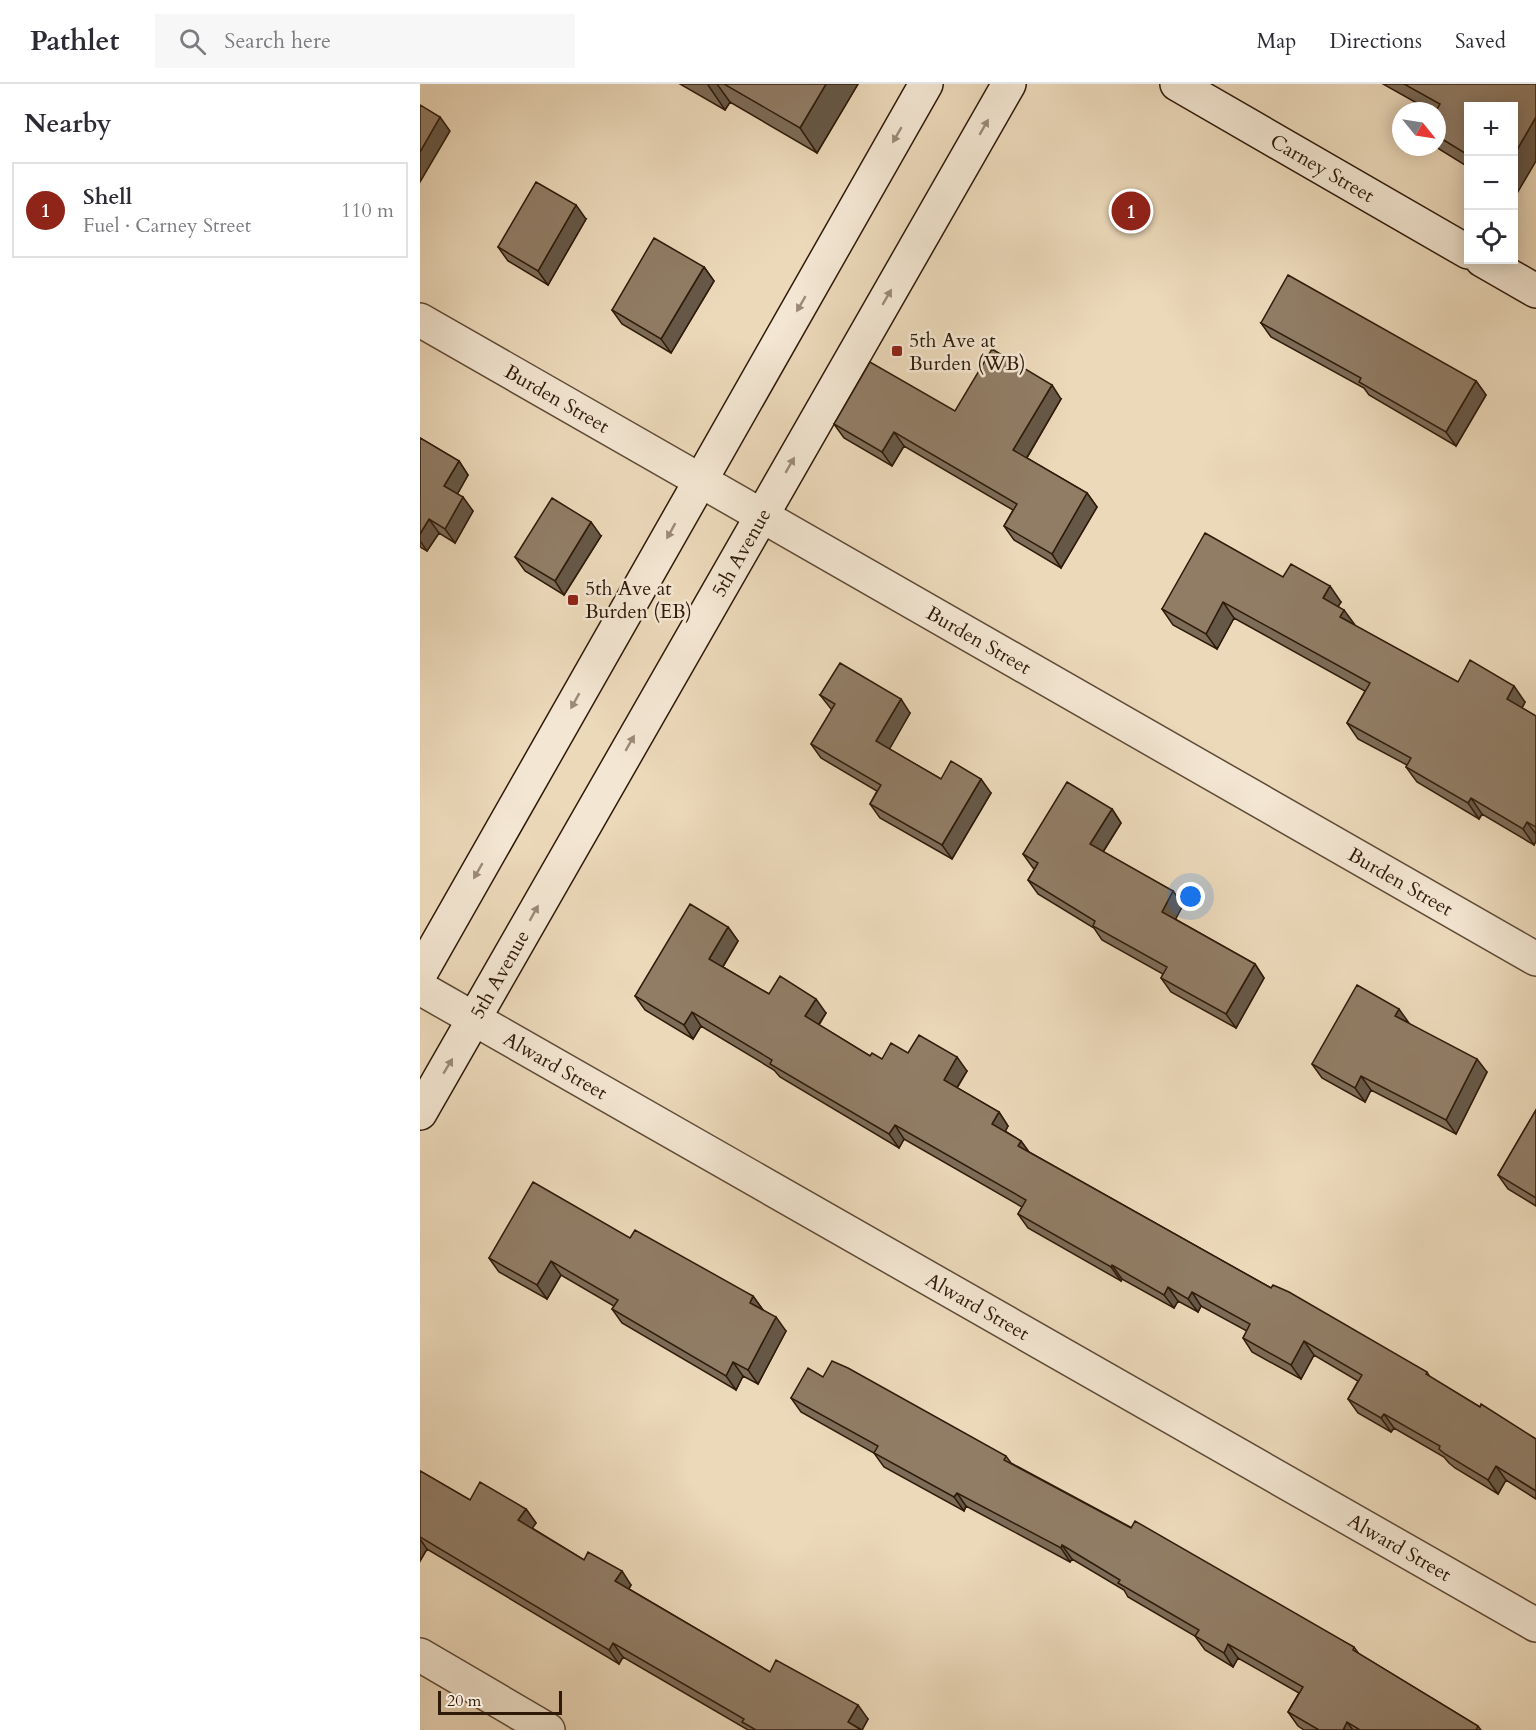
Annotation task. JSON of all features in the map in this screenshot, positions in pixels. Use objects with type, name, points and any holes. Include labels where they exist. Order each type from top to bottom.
[{"type":"street","points":[[420,974],[926,84]]},
{"type":"street","name":"5th Avenue","points":[[420,1113],[1009,84]]},
{"type":"street","name":"Carney Street","points":[[1177,84],[1464,250]]},
{"type":"street","points":[[1489,264],[1536,291]]},
{"type":"street","name":"Burden Street","points":[[420,320],[1536,959]]},
{"type":"street","name":"Alward Street","points":[[420,988],[1536,1625]]},
{"type":"street","points":[[420,1655],[549,1730]]},
{"type":"building","points":[[724,84],[826,84],[800,128]]},
{"type":"building","points":[[1404,84],[1536,84],[1536,117],[1518,148],[1518,102],[1464,102],[1464,153],[1446,142],[1446,102],[1436,102]]},
{"type":"building","points":[[420,105],[440,117],[420,152]]},
{"type":"building","points":[[536,182],[576,205],[538,271],[498,247]]},
{"type":"building","points":[[654,238],[704,267],[661,339],[612,310]]},
{"type":"building","points":[[1288,275],[1476,381],[1446,432],[1359,382],[1361,378],[1261,323]]},
{"type":"building","points":[[992,349],[1052,385],[1013,450],[1087,493],[1052,554],[1004,526],[1017,504],[894,432],[882,452],[834,424],[870,362],[955,411]]},
{"type":"building","points":[[420,438],[459,461],[444,486],[463,497],[445,529],[429,519],[420,534]]},
{"type":"building","points":[[552,498],[591,522],[555,581],[515,557]]},
{"type":"building","points":[[1205,533],[1283,577],[1291,564],[1330,586],[1323,598],[1344,610],[1340,617],[1458,682],[1470,660],[1514,686],[1507,699],[1536,716],[1536,827],[1527,822],[1523,829],[1471,798],[1468,803],[1406,767],[1411,758],[1347,723],[1370,683],[1223,602],[1206,634],[1162,609]]},
{"type":"building","points":[[840,663],[901,699],[876,741],[941,779],[951,761],[981,779],[942,845],[870,804],[881,785],[811,744],[835,704],[820,695]]},
{"type":"building","points":[[1067,782],[1112,809],[1090,844],[1173,891],[1162,912],[1255,964],[1226,1014],[1161,978],[1167,967],[1093,926],[1095,921],[1028,880],[1038,863],[1023,854]]},
{"type":"building","points":[[690,904],[728,927],[709,959],[769,994],[780,976],[816,999],[805,1016],[870,1056],[872,1053],[882,1059],[891,1043],[908,1053],[919,1035],[957,1057],[944,1080],[999,1112],[992,1124],[1021,1141],[1018,1146],[1271,1288],[1273,1285],[1289,1292],[1427,1372],[1426,1374],[1480,1407],[1481,1404],[1536,1439],[1536,1491],[1496,1466],[1488,1480],[1445,1454],[1439,1449],[1440,1446],[1384,1414],[1381,1418],[1348,1399],[1362,1375],[1304,1341],[1291,1365],[1243,1338],[1250,1324],[1192,1292],[1188,1299],[1168,1287],[1164,1295],[1112,1265],[1111,1267],[1018,1214],[1026,1200],[895,1125],[889,1134],[770,1064],[772,1060],[692,1012],[684,1025],[635,996]]},
{"type":"building","points":[[1357,985],[1399,1009],[1395,1016],[1477,1059],[1446,1120],[1361,1076],[1355,1088],[1312,1064]]},
{"type":"building","points":[[1536,1110],[1536,1198],[1498,1175]]},
{"type":"building","points":[[533,1182],[630,1238],[635,1230],[753,1296],[750,1303],[776,1317],[748,1370],[733,1362],[726,1376],[612,1309],[618,1300],[551,1261],[537,1285],[489,1258]]},
{"type":"building","points":[[832,1361],[1006,1456],[1004,1460],[1131,1528],[1135,1521],[1354,1647],[1353,1650],[1478,1726],[1476,1730],[1360,1730],[1347,1722],[1343,1730],[1319,1730],[1288,1712],[1303,1687],[1228,1644],[1224,1653],[1195,1636],[1199,1630],[1118,1583],[1120,1580],[1062,1545],[1061,1548],[957,1493],[954,1497],[874,1453],[878,1446],[791,1398],[808,1368],[823,1377]]},
{"type":"building","points":[[420,1471],[470,1500],[480,1482],[526,1509],[518,1520],[584,1560],[588,1552],[622,1571],[615,1581],[770,1672],[776,1660],[858,1705],[848,1722],[861,1730],[756,1730],[742,1722],[744,1719],[613,1643],[609,1650],[420,1537]]},
{"type":"place","name":"Shell","points":[[1131,211]]},
{"type":"place","name":"5th Ave at Burden (WB)","points":[[897,351]]},
{"type":"place","name":"5th Ave at Burden (EB)","points":[[573,600]]}]
